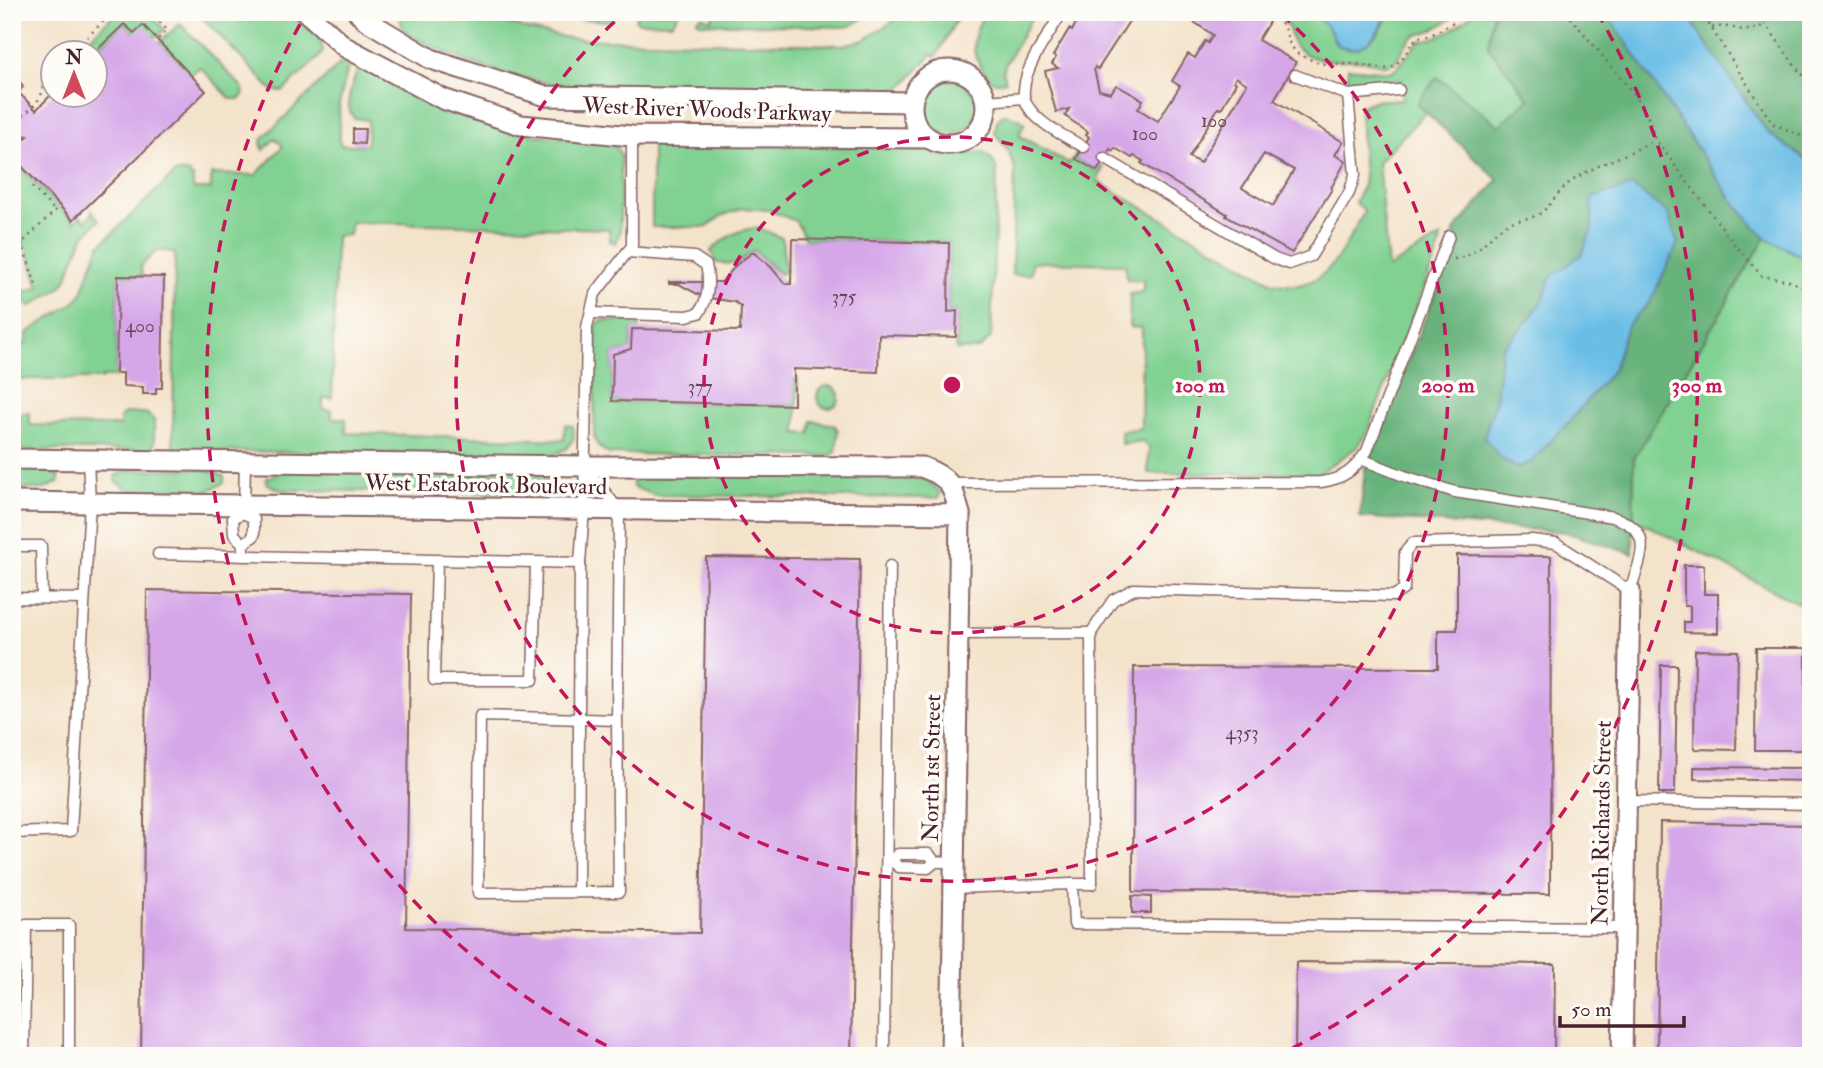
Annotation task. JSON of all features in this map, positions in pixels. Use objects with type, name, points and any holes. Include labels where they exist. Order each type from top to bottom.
[{"type":"street","name":"West River Woods Parkway","points":[[306,12],[345,47],[443,99],[521,125],[632,136],[927,138],[944,144],[955,144],[967,140],[982,124],[986,102]]},
{"type":"street","name":"West River Woods Parkway","points":[[358,12],[366,20],[431,59],[546,96],[912,102]]},
{"type":"street","points":[[927,138],[916,125],[912,102],[915,90],[922,80],[933,73],[945,69],[958,70],[977,81],[986,102]]},
{"type":"street","name":"West Estabrook Boulevard","points":[[12,459],[922,467],[951,483]]},
{"type":"street","name":"North 1st Street","points":[[951,483],[960,514],[958,634],[944,862],[953,888],[951,1056]]},
{"type":"street","name":"West Estabrook Boulevard","points":[[12,502],[244,509],[584,509],[960,514]]},
{"type":"street","name":"North Richards Street","points":[[1622,1056],[1630,590]]},
{"type":"lane","points":[[1062,12],[1027,74],[1023,86],[1024,98],[1026,107],[1033,115],[1084,147]]},
{"type":"lane","points":[[1295,75],[1348,95],[1399,90]]},
{"type":"lane","points":[[1104,159],[1275,259],[1289,264],[1301,261],[1311,256],[1349,193],[1355,175],[1348,95]]},
{"type":"lane","points":[[986,102],[1024,98]]},
{"type":"lane","points":[[578,892],[580,564],[584,509],[587,327],[595,294],[632,246],[632,136]]},
{"type":"lane","points":[[951,483],[1338,480],[1356,466],[1372,439],[1449,236]]},
{"type":"lane","points":[[591,313],[687,316],[699,313],[706,303],[709,280],[706,265],[694,257],[627,252]]},
{"type":"lane","points":[[953,888],[1092,884],[1091,633],[1113,600],[1134,589],[1394,596],[1404,589],[1405,552],[1413,543],[1532,540],[1556,543],[1630,590],[1641,555],[1641,546],[1637,528],[1628,522],[1613,517],[1455,492],[1361,459]]},
{"type":"lane","points":[[12,833],[71,831],[90,503],[88,460]]},
{"type":"lane","points":[[243,544],[254,536],[254,519],[244,509],[245,462]]},
{"type":"lane","points":[[585,466],[619,510],[619,892],[478,893],[480,716],[617,720]]},
{"type":"lane","points":[[243,556],[243,544],[234,534],[233,518],[244,509]]},
{"type":"lane","points":[[12,546],[41,546],[42,597]]},
{"type":"lane","points":[[158,554],[580,564]]},
{"type":"lane","points":[[437,561],[434,680],[533,680],[536,564]]},
{"type":"lane","points":[[884,1056],[889,860],[890,566]]},
{"type":"lane","points":[[12,598],[84,598]]},
{"type":"lane","points":[[958,634],[1091,633]]},
{"type":"lane","points":[[1626,801],[1811,804]]},
{"type":"lane","points":[[889,860],[898,854],[929,854],[944,862]]},
{"type":"lane","points":[[1072,884],[1074,924],[1624,928]]},
{"type":"lane","points":[[24,1056],[26,926],[69,925],[69,1056]]},
{"type":"path","points":[[86,38],[113,12]]},
{"type":"path","points":[[150,12],[167,30],[157,40]]},
{"type":"path","points":[[1272,12],[1283,25],[1290,45],[1298,54],[1321,64],[1357,64],[1385,69],[1393,67],[1406,54],[1411,43],[1419,37],[1429,36],[1466,12]]},
{"type":"path","points":[[1566,12],[1634,94],[1649,118],[1655,139],[1762,276],[1790,281],[1811,290]]},
{"type":"path","points":[[1701,12],[1772,123],[1811,140]]},
{"type":"path","points":[[1757,12],[1801,74],[1811,78]]},
{"type":"path","points":[[1710,28],[1726,26],[1750,31],[1765,24]]},
{"type":"path","points":[[12,125],[38,100]]},
{"type":"path","points":[[1440,260],[1469,256],[1504,225],[1538,214],[1547,208],[1560,189],[1574,179],[1597,165],[1638,150],[1655,139]]},
{"type":"path","points":[[37,182],[32,187],[55,211]]},
{"type":"path","points":[[12,247],[22,243],[60,206]]},
{"type":"path","points":[[12,224],[22,243],[36,285]]},
{"type":"green space","points":[[117,12],[148,12],[165,30],[154,37],[134,33],[124,24],[108,39],[90,38]]},
{"type":"green space","points":[[197,12],[292,12],[320,39],[323,50],[283,91],[273,91]]},
{"type":"green space","points":[[400,12],[475,12],[528,30],[569,38],[842,45],[864,40],[908,12],[960,13],[936,57],[932,54],[901,88],[890,93],[598,90],[555,84],[491,70],[419,40],[403,28]]},
{"type":"green space","points":[[576,12],[615,12],[616,15],[611,21],[577,19]]},
{"type":"green space","points":[[638,12],[678,12],[678,15],[672,23],[638,22],[635,19]]},
{"type":"green space","points":[[715,12],[873,12],[850,26],[842,27],[700,23],[697,20],[702,16],[711,20]]},
{"type":"green space","points":[[985,12],[1035,12],[1006,63],[1003,71],[1006,81],[991,80],[974,51],[974,37]]},
{"type":"green space","points":[[1278,12],[1314,12],[1331,32],[1336,44],[1353,47],[1374,37],[1389,12],[1460,12],[1436,28],[1412,37],[1395,61],[1384,65],[1311,57],[1294,45],[1289,29]]},
{"type":"green space","points":[[1474,12],[1493,12],[1488,46],[1529,99],[1499,126],[1417,104],[1426,112],[1378,162],[1388,268],[1441,237],[1439,249],[1367,432],[1357,447],[1318,474],[1148,473],[1149,447],[1142,441],[1121,444],[1121,431],[1141,428],[1142,328],[1129,325],[1130,294],[1143,292],[1143,280],[1127,280],[1125,264],[1032,262],[1031,274],[1012,275],[1015,169],[1008,150],[995,133],[997,120],[1005,114],[1021,120],[1024,124],[1019,135],[1069,164],[1077,153],[1077,160],[1097,171],[1100,166],[1103,168],[1097,181],[1273,283],[1307,283],[1331,267],[1365,211],[1355,202],[1364,179],[1360,112],[1362,106],[1373,101],[1403,99],[1401,80],[1348,84],[1348,68],[1390,72],[1398,67],[1419,41],[1449,31]]},
{"type":"green space","points":[[1493,12],[1606,12],[1732,200],[1765,238],[1634,458],[1633,554],[1565,532],[1360,517],[1365,468],[1455,245],[1454,231],[1498,180],[1417,104],[1437,77],[1499,126],[1529,99],[1488,46]],"holes":[[[1592,229],[1650,302],[1627,326],[1613,370],[1531,462],[1517,468],[1484,437],[1496,400],[1502,348],[1522,328],[1544,299],[1550,278],[1581,256]]]},
{"type":"green space","points":[[1685,12],[1811,12],[1811,163],[1768,133]]},
{"type":"green space","points":[[180,24],[242,87],[244,93],[240,99],[231,99],[200,67],[190,75],[159,42]]},
{"type":"green space","points":[[341,63],[349,63],[339,104],[340,145],[367,145],[368,120],[354,118],[349,106],[350,93],[359,66],[405,92],[466,118],[535,135],[605,142],[616,147],[621,155],[620,232],[616,243],[610,241],[609,229],[351,222],[349,235],[336,236],[332,398],[323,398],[323,409],[332,410],[332,418],[346,419],[346,433],[564,440],[565,425],[573,426],[574,438],[566,449],[555,454],[176,451],[173,445],[175,254],[169,251],[156,251],[141,266],[142,276],[118,277],[116,377],[27,379],[12,382],[12,346],[27,343],[27,333],[74,303],[81,295],[99,246],[175,173],[190,173],[190,177],[193,177],[193,189],[211,189],[211,174],[256,175],[283,146],[275,138],[264,150],[261,144],[263,138]]},
{"type":"green space","points":[[950,80],[969,88],[977,107],[969,126],[950,134],[931,126],[923,107],[931,88]]},
{"type":"green space","points":[[652,144],[918,148],[945,156],[975,152],[988,155],[997,170],[991,337],[980,349],[956,350],[957,311],[948,312],[949,243],[805,239],[796,221],[769,210],[743,208],[721,216],[707,227],[652,227]]},
{"type":"green space","points":[[12,159],[74,222],[81,216],[85,221],[92,211],[99,220],[83,237],[61,287],[31,306],[26,303],[23,292],[39,287],[28,253],[12,219]]},
{"type":"green space","points":[[758,228],[782,238],[785,271],[780,274],[754,250],[736,264],[717,263],[711,251],[716,246],[738,232]]},
{"type":"green space","points":[[1765,238],[1811,261],[1811,610],[1633,518],[1634,458]]},
{"type":"green space","points":[[603,320],[640,322],[638,330],[632,330],[631,349],[613,354],[612,401],[793,405],[794,379],[798,379],[796,433],[810,434],[812,421],[834,425],[838,430],[836,452],[829,456],[609,454],[599,446],[594,435],[596,324]]},
{"type":"green space","points":[[828,386],[836,389],[839,397],[836,405],[828,408],[820,405],[817,397],[820,389]]},
{"type":"green space","points":[[27,412],[30,414],[30,425],[120,426],[120,418],[125,413],[146,413],[154,420],[154,445],[150,450],[12,450],[12,417]]},
{"type":"green space","points":[[12,469],[43,469],[59,476],[59,482],[44,489],[12,489]]},
{"type":"green space","points":[[204,469],[224,476],[224,483],[207,491],[129,490],[115,481],[115,476],[129,470]]},
{"type":"green space","points":[[284,470],[529,472],[549,480],[549,485],[530,493],[280,490],[266,483],[267,478]]},
{"type":"green space","points":[[648,475],[913,476],[928,481],[940,492],[939,498],[654,495],[633,487],[633,481]]},
{"type":"water","points":[[1314,12],[1389,12],[1369,41],[1362,46],[1346,48],[1336,44],[1331,32]]},
{"type":"water","points":[[1606,12],[1685,12],[1768,133],[1811,163],[1811,261],[1765,238],[1732,200]]},
{"type":"water","points":[[1632,186],[1667,212],[1678,243],[1650,302],[1627,326],[1613,370],[1531,462],[1517,468],[1500,457],[1484,437],[1496,400],[1502,348],[1522,328],[1544,299],[1550,278],[1581,255],[1592,229],[1592,198]]},
{"type":"building","points":[[1078,12],[1135,12],[1098,69],[1094,69],[1099,90],[1111,93],[1116,85],[1143,100],[1138,109],[1158,121],[1180,86],[1172,81],[1188,54],[1195,58],[1205,41],[1208,43],[1213,35],[1182,14],[1180,17],[1173,12],[1252,12],[1269,22],[1258,40],[1296,62],[1274,100],[1343,142],[1335,155],[1346,161],[1292,253],[1226,216],[1227,214],[1141,163],[1143,161],[1134,156],[1132,158],[1115,148],[1113,151],[1110,149],[1097,171],[1076,159],[1089,137],[1086,135],[1088,132],[1065,116],[1069,109],[1056,112],[1045,71],[1058,68],[1052,64],[1056,57],[1053,56],[1069,29],[1072,31],[1077,21],[1074,19]],"holes":[[[1236,77],[1247,84],[1200,163],[1189,157],[1218,108],[1221,109],[1236,83]],[[1264,154],[1294,170],[1273,206],[1242,188]]]},
{"type":"building","points":[[124,24],[134,33],[143,25],[206,91],[73,220],[12,156],[12,150],[28,136],[23,135],[12,124],[12,88],[21,83],[23,87],[18,92],[36,110],[108,108],[108,39]]},
{"type":"building","points":[[353,129],[365,129],[364,144],[353,143]]},
{"type":"building","points":[[792,239],[949,243],[948,312],[957,311],[956,337],[879,335],[878,372],[794,369],[794,405],[612,401],[613,354],[631,349],[632,329],[740,331],[741,307],[735,302],[703,297],[679,284],[669,282],[722,282],[736,265],[753,252],[771,267],[785,284],[791,284]]},
{"type":"building","points":[[118,276],[164,277],[162,388],[156,388],[156,394],[143,394],[143,387],[123,386],[123,373],[116,373]]},
{"type":"building","points":[[1457,555],[1551,556],[1550,894],[1133,892],[1134,667],[1438,668],[1438,630],[1457,630]]},
{"type":"building","points":[[706,557],[860,559],[851,1056],[141,1056],[147,590],[411,594],[406,928],[700,933]]},
{"type":"building","points":[[1684,565],[1704,565],[1704,594],[1718,594],[1718,633],[1684,632],[1684,622],[1690,622],[1690,606],[1684,606]]},
{"type":"building","points":[[1756,648],[1806,648],[1805,750],[1755,750]]},
{"type":"building","points":[[1695,650],[1738,651],[1736,750],[1694,749]]},
{"type":"building","points":[[1661,665],[1677,665],[1675,793],[1659,793]]},
{"type":"building","points":[[1694,767],[1811,768],[1811,781],[1694,779]]},
{"type":"building","points":[[1660,822],[1811,825],[1811,1056],[1657,1056]]},
{"type":"building","points":[[1132,896],[1151,897],[1151,913],[1132,913]]},
{"type":"building","points":[[1296,962],[1555,964],[1554,1056],[1295,1056]]}]
